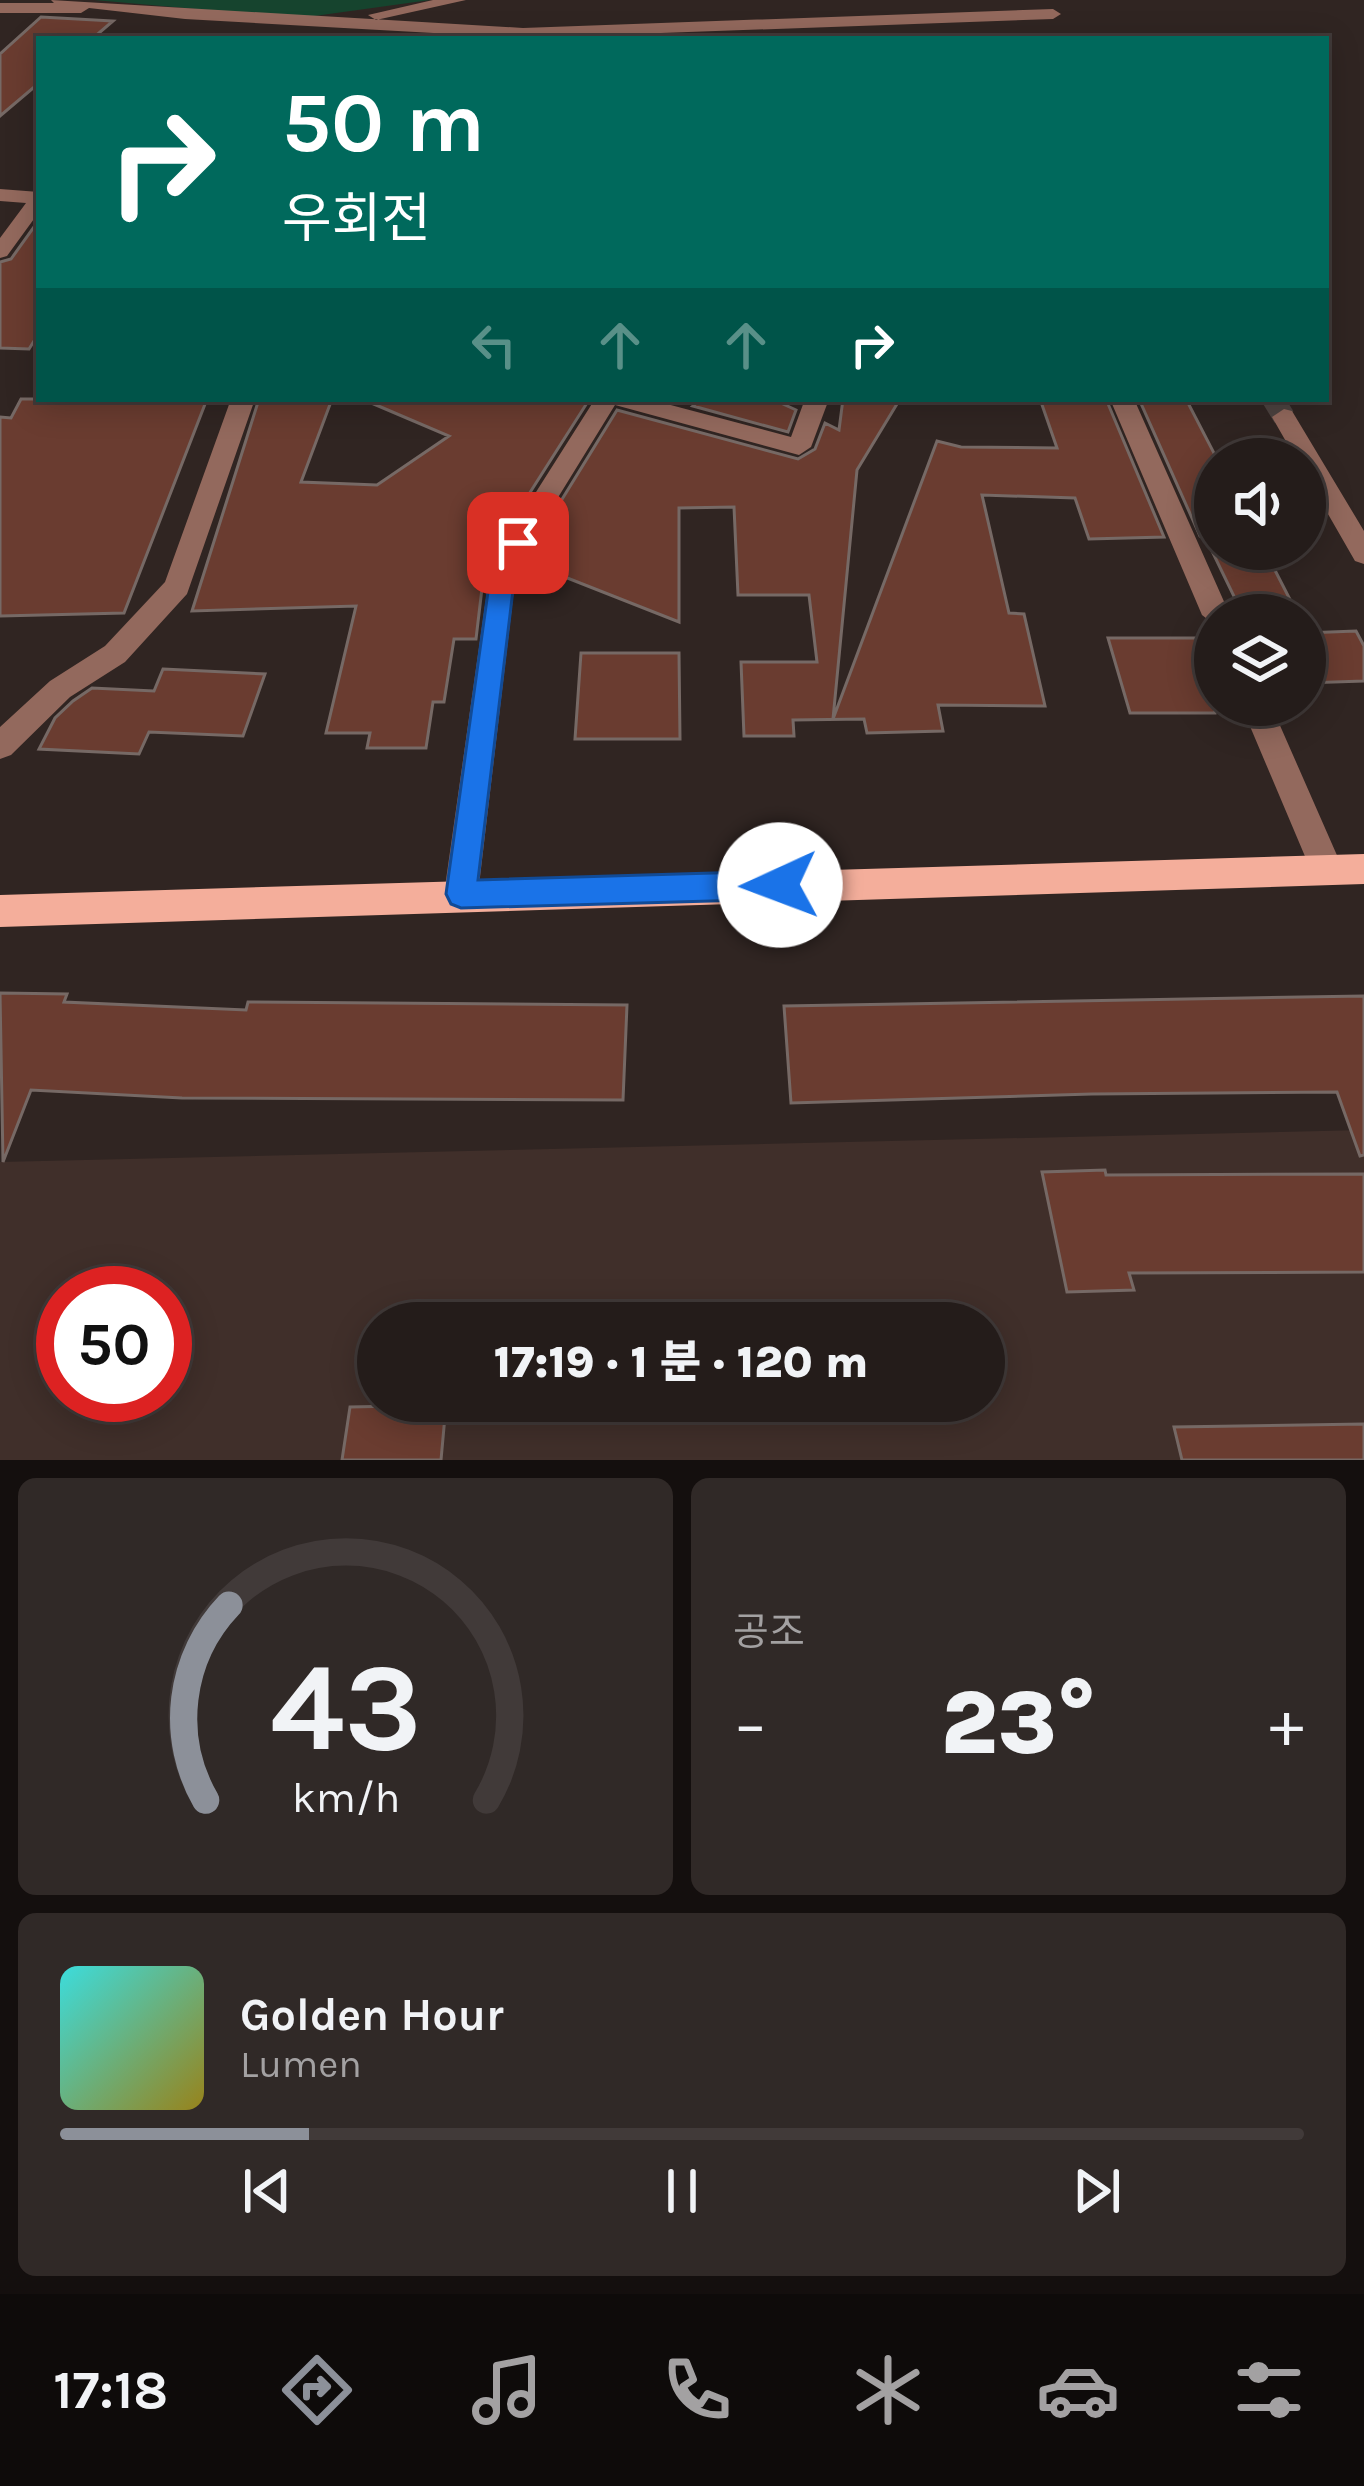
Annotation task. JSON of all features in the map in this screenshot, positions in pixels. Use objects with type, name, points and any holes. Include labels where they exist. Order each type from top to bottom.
[{"type":"main road","points":[[0,911],[1364,868]]},
{"type":"street","points":[[58,0],[111,8]]},
{"type":"street","points":[[329,22],[458,0]]},
{"type":"street","points":[[0,8],[111,8],[562,32],[1053,14]]},
{"type":"street","points":[[0,195],[36,199]]},
{"type":"street","points":[[0,252],[36,203]]},
{"type":"street","points":[[0,746],[60,688],[115,654],[177,587],[242,402]]},
{"type":"street","points":[[461,894],[504,563],[605,402]]},
{"type":"street","points":[[631,402],[800,447],[817,402]]},
{"type":"street","points":[[1123,402],[1207,594]]},
{"type":"street","points":[[1284,418],[1364,554]]},
{"type":"street","points":[[1265,726],[1327,868]]},
{"type":"shaded area","points":[[1364,1130],[1364,1460],[0,1460],[0,1162]]},
{"type":"green space","points":[[94,0],[430,0],[300,18]]},
{"type":"building","points":[[41,17],[113,21],[96,36],[36,36],[36,86],[0,116],[0,54]]},
{"type":"building","points":[[36,224],[36,338],[29,349],[0,348],[0,262],[11,259]]},
{"type":"building","points":[[21,399],[206,402],[124,613],[0,616],[0,417],[11,418]]},
{"type":"building","points":[[258,402],[331,402],[301,482],[377,485],[449,436],[369,402],[587,403],[494,549],[487,546],[476,639],[454,639],[444,702],[433,702],[426,748],[367,748],[370,733],[326,733],[356,606],[192,611]]},
{"type":"building","points":[[698,402],[779,402],[796,410],[788,432],[693,406]]},
{"type":"building","points":[[843,402],[898,402],[857,470],[833,719],[937,441],[961,447],[1057,448],[1041,402],[1107,402],[1164,537],[1089,539],[1075,498],[982,495],[1009,613],[1024,614],[1045,706],[938,705],[943,731],[867,733],[864,719],[793,720],[794,736],[744,736],[741,662],[817,662],[809,595],[738,595],[734,507],[679,508],[679,622],[524,561],[617,410],[798,459],[815,449],[825,423],[839,430]]},
{"type":"building","points":[[1140,402],[1188,402],[1206,438],[1194,438],[1194,523]]},
{"type":"building","points":[[1221,570],[1275,570],[1287,594],[1233,594]]},
{"type":"building","points":[[1356,631],[1364,646],[1364,681],[1326,682],[1326,632]]},
{"type":"building","points":[[1108,638],[1194,638],[1194,713],[1130,713]]},
{"type":"building","points":[[581,653],[679,653],[680,739],[575,739]]},
{"type":"building","points":[[163,669],[265,674],[243,736],[149,732],[139,754],[39,749],[55,718],[92,688],[154,691]]},
{"type":"building","points":[[0,993],[67,994],[64,1002],[246,1010],[248,1002],[627,1005],[623,1100],[182,1098],[31,1090],[3,1162]]},
{"type":"building","points":[[1364,996],[1364,1155],[1360,1156],[1337,1092],[791,1103],[784,1006]]},
{"type":"building","points":[[1105,1170],[1106,1175],[1364,1174],[1364,1272],[1129,1273],[1134,1290],[1067,1292],[1042,1172]]},
{"type":"building","points":[[350,1407],[357,1407],[357,1422],[444,1422],[441,1460],[342,1460]]},
{"type":"building","points":[[1364,1424],[1364,1460],[1182,1460],[1174,1427]]},
{"type":"tunnel","points":[[1275,402],[1284,417]]},
{"type":"route","points":[[518,543],[504,563],[461,894],[780,885]]}]
